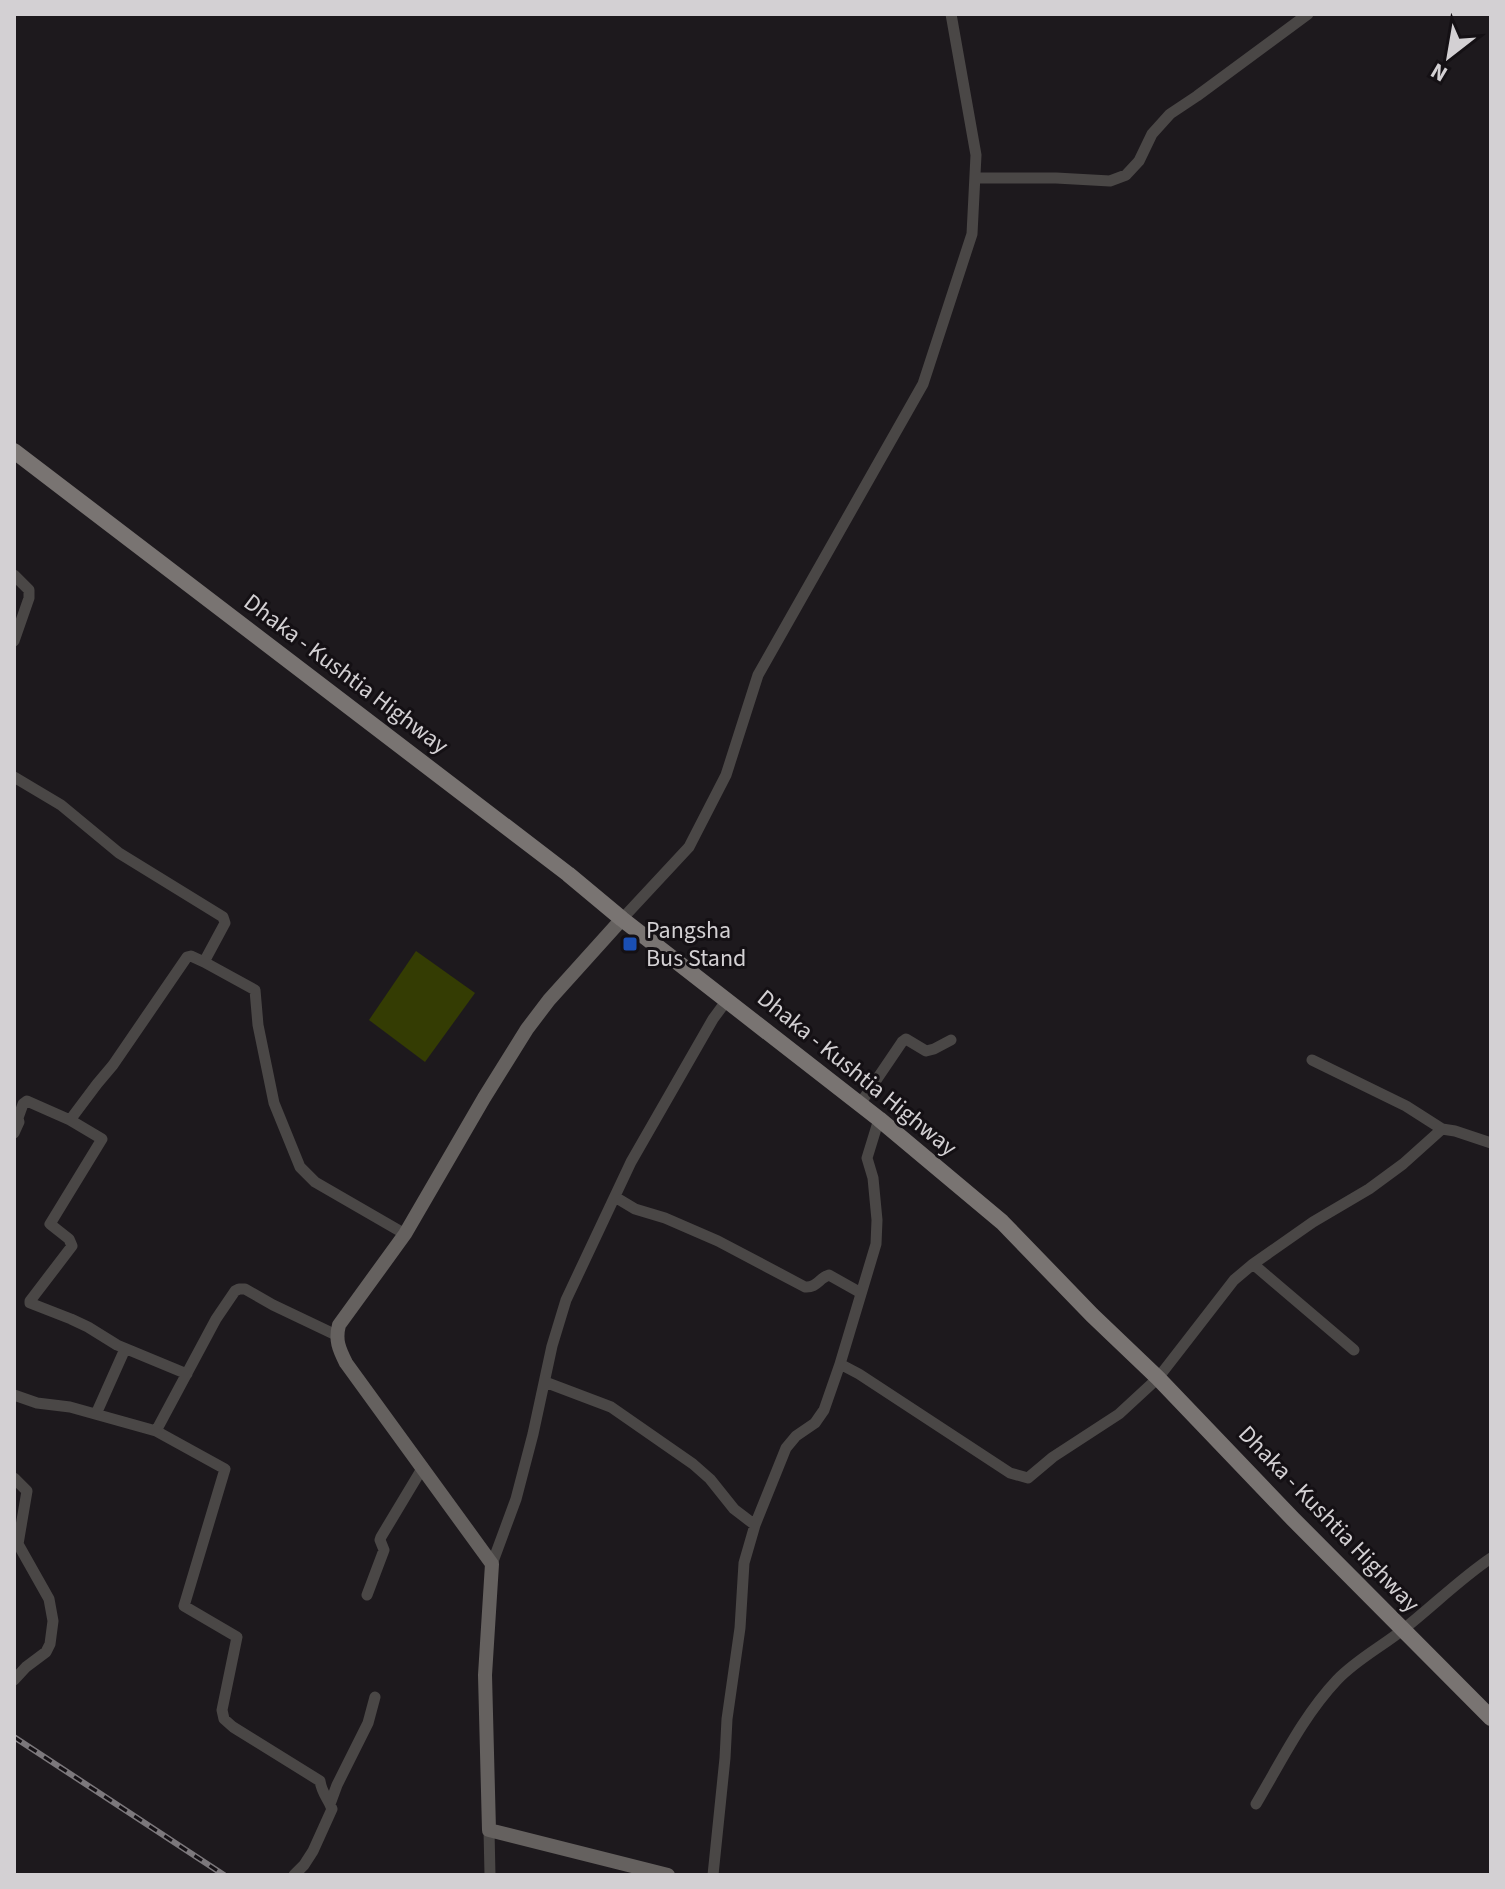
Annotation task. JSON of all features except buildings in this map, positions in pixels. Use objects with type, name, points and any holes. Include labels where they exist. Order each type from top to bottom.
[{"type":"main road","name":"Dhaka - Kushtia Highway","points":[[14,451],[568,874],[879,1119],[1002,1222],[1491,1718]]},
{"type":"street","points":[[492,1564],[346,1363],[337,1345],[336,1335],[339,1325],[405,1234],[527,1029],[549,1000],[689,847],[726,775],[758,675],[923,384],[972,234],[976,155],[951,14]]},
{"type":"street","points":[[975,178],[1110,181],[1126,175],[1139,161],[1152,134],[1170,114],[1308,14]]},
{"type":"street","points":[[14,575],[29,590],[29,598],[14,641]]},
{"type":"street","points":[[14,777],[61,805],[119,853],[223,917],[225,923],[204,962]]},
{"type":"street","points":[[70,1120],[113,1065],[187,957],[191,956],[255,990],[258,1025],[274,1103],[300,1167],[315,1182],[405,1234]]},
{"type":"street","points":[[490,1875],[485,1675],[492,1564],[516,1499],[566,1300],[638,1150],[727,1000]]},
{"type":"street","points":[[860,1104],[906,1039],[926,1051],[951,1040]]},
{"type":"street","points":[[1312,1060],[1406,1106],[1442,1129],[1491,1143]]},
{"type":"street","points":[[14,1133],[23,1104],[27,1101],[70,1120],[102,1139],[50,1224],[69,1239],[72,1246],[30,1303],[71,1319],[125,1349],[187,1374]]},
{"type":"street","points":[[713,1875],[727,1719],[740,1628],[744,1563],[755,1525],[786,1448],[796,1436],[815,1423],[824,1410],[840,1364],[876,1244],[873,1178],[867,1158],[879,1119]]},
{"type":"street","points":[[840,1364],[1010,1473],[1028,1478],[1053,1457],[1119,1414],[1158,1378],[1234,1280],[1313,1222],[1369,1189],[1442,1129]]},
{"type":"street","points":[[615,1197],[635,1209],[718,1241],[805,1287],[815,1286],[829,1275],[861,1293]]},
{"type":"street","points":[[1253,1264],[1354,1350]]},
{"type":"street","points":[[156,1431],[216,1319],[235,1291],[245,1289],[336,1335]]},
{"type":"street","points":[[96,1414],[125,1349]]},
{"type":"street","points":[[545,1382],[611,1407],[693,1464],[710,1479],[734,1509],[755,1525]]},
{"type":"street","points":[[14,1395],[156,1431],[225,1469],[184,1606],[237,1637],[222,1710],[224,1719],[320,1781],[321,1793],[330,1804],[332,1809],[313,1851],[294,1875]]},
{"type":"street","points":[[367,1595],[384,1550],[381,1537],[423,1467]]},
{"type":"street","points":[[14,1478],[27,1491],[18,1544],[49,1599],[53,1621],[46,1652],[14,1680]]},
{"type":"street","points":[[1256,1804],[1316,1705],[1338,1679],[1491,1558]]},
{"type":"street","points":[[330,1804],[368,1723],[375,1697]]},
{"type":"street","points":[[489,1830],[668,1875]]},
{"type":"green space","points":[[416,951],[475,993],[425,1062],[369,1020]]},
{"type":"railway","points":[[14,1737],[224,1875]]},
{"type":"place","name":"Pangsha Bus Stand","points":[[630,944]]}]
